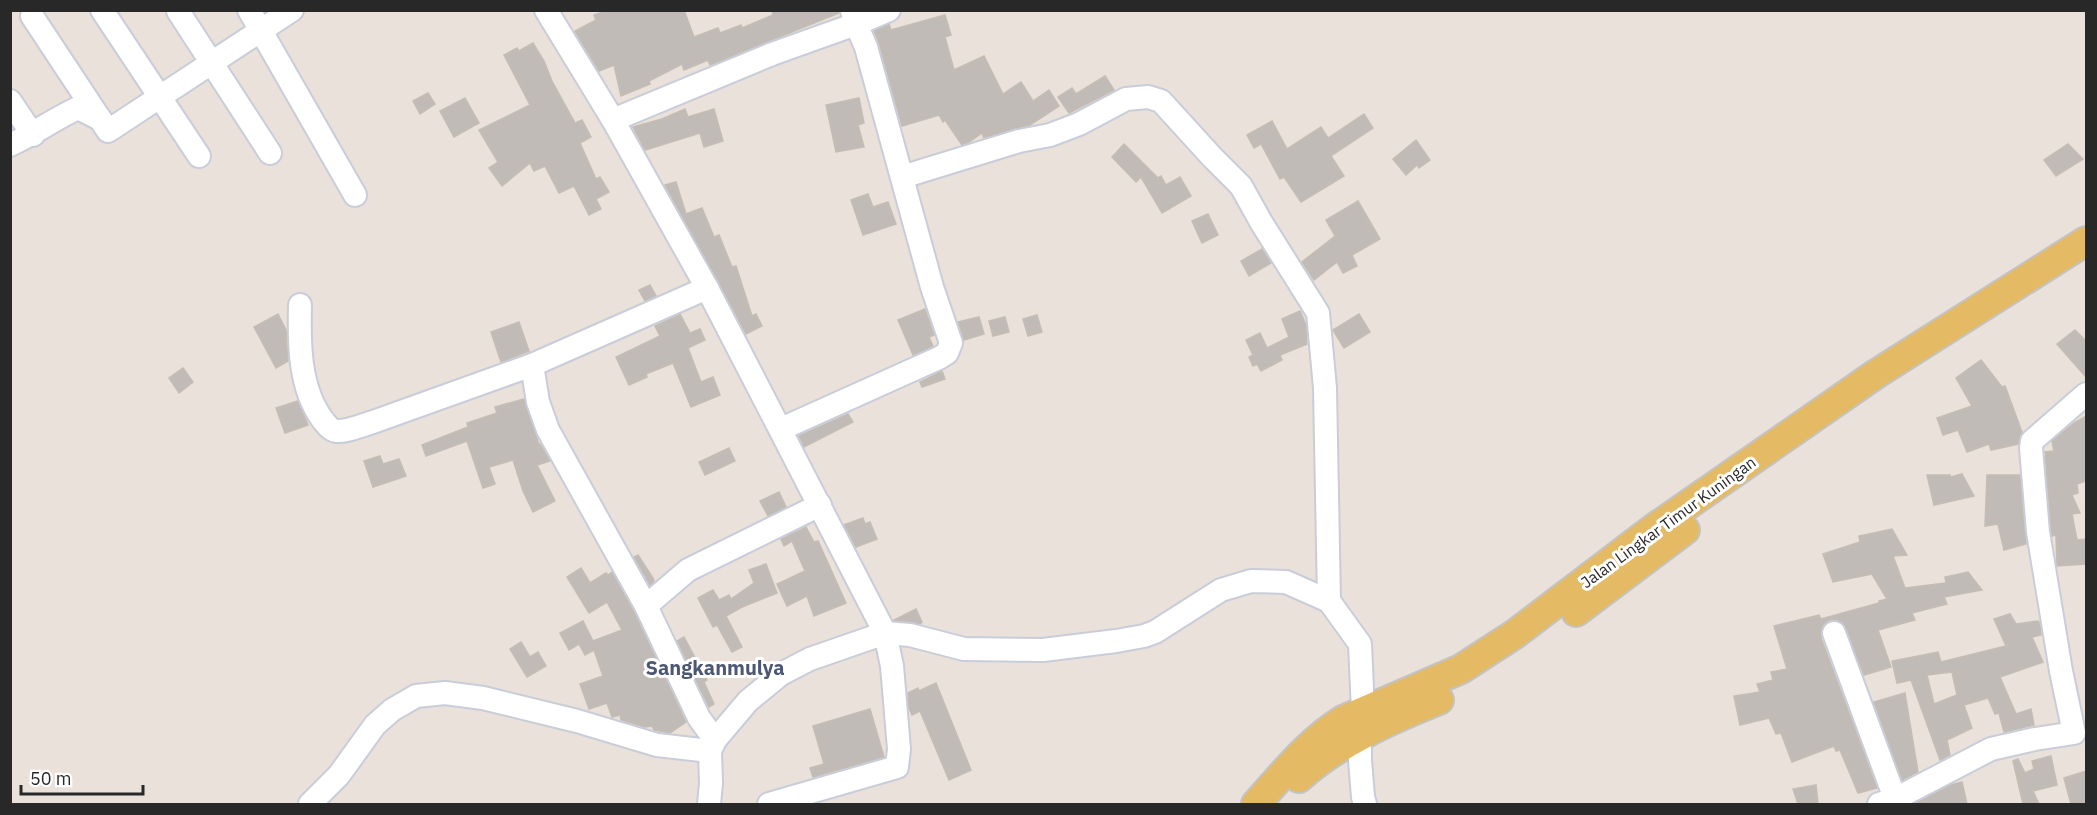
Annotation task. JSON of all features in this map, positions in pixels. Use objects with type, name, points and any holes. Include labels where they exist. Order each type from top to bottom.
[{"type":"main road","name":"Jalan Lingkar Timur Kuningan","points":[[1277,804],[1301,775],[1362,724],[1461,669],[1515,634],[1653,529],[1876,374],[2086,241]]},
{"type":"main road","name":"Jalan Lingkar Timur Kuningan","points":[[1256,804],[1301,752],[1326,731],[1343,720],[1362,724],[1417,709],[1451,695],[1529,646],[1619,581],[1736,491],[1870,403],[1949,347],[2086,263]]},
{"type":"street","points":[[102,10],[199,156]]},
{"type":"street","points":[[249,10],[355,195]]},
{"type":"street","points":[[32,16],[108,131],[292,10]]},
{"type":"street","points":[[546,10],[613,120],[706,288],[885,633],[892,666],[899,749],[897,766],[769,804]]},
{"type":"street","points":[[613,120],[772,54],[853,17],[889,10]]},
{"type":"street","points":[[178,11],[270,153]]},
{"type":"street","points":[[781,429],[939,358],[947,353],[951,343],[932,287],[866,46],[853,17]]},
{"type":"street","points":[[902,177],[1019,141],[1050,135],[1079,124],[1126,99],[1148,97],[1161,101],[1241,186],[1318,313],[1325,388],[1329,601]]},
{"type":"street","points":[[10,101],[33,135]]},
{"type":"street","points":[[10,145],[33,135],[53,120],[78,108],[100,119]]},
{"type":"street","points":[[300,305],[299,340],[305,380],[312,402],[320,416],[328,427],[336,431],[373,422],[532,365],[706,288]]},
{"type":"street","points":[[532,365],[538,402],[548,430],[646,606],[712,746],[709,804]]},
{"type":"street","points":[[1834,633],[1890,803],[1991,749],[2080,730],[2061,671],[2038,532],[2031,448],[2032,441],[2086,394]]},
{"type":"street","points":[[646,606],[688,570],[820,505]]},
{"type":"street","points":[[712,746],[748,701],[781,675],[810,658],[885,633],[910,635],[964,649],[1043,650],[1144,636],[1155,632],[1221,590],[1251,582],[1286,582],[1329,601],[1360,644],[1365,804]]},
{"type":"street","points":[[310,804],[339,775],[375,725],[416,696],[445,693],[483,698],[577,721],[657,745],[712,746]]},
{"type":"building","points":[[609,10],[684,10],[694,37],[718,28],[720,33],[741,25],[742,28],[773,15],[772,10],[839,10],[839,13],[710,65],[708,60],[684,70],[682,64],[649,81],[650,84],[621,96],[614,65],[599,71],[575,31],[596,20],[594,15]]},
{"type":"building","points":[[945,15],[951,35],[945,37],[954,70],[984,56],[1003,94],[1021,82],[1033,101],[1049,90],[1059,106],[1030,125],[984,138],[982,133],[962,145],[939,115],[902,126],[874,31],[889,24],[891,30]]},
{"type":"building","points":[[533,43],[575,123],[582,120],[591,137],[580,143],[596,179],[600,177],[609,192],[596,199],[601,209],[589,215],[574,186],[559,193],[545,166],[534,171],[530,163],[502,186],[489,168],[498,162],[479,130],[530,105],[504,55],[517,48],[519,51]]},
{"type":"building","points":[[1105,76],[1114,90],[1069,113],[1058,97],[1072,88],[1076,94]]},
{"type":"building","points":[[428,93],[435,104],[420,114],[413,101]]},
{"type":"building","points":[[465,98],[479,123],[454,137],[440,111]]},
{"type":"building","points":[[859,98],[864,123],[858,125],[864,147],[836,152],[826,105]]},
{"type":"building","points":[[685,109],[688,117],[714,109],[723,141],[704,147],[700,133],[645,150],[633,127],[662,119]]},
{"type":"building","points":[[1364,114],[1373,128],[1331,156],[1344,176],[1301,202],[1284,177],[1280,179],[1261,144],[1254,148],[1247,135],[1272,121],[1287,149],[1321,127],[1328,138]]},
{"type":"building","points":[[1416,140],[1430,160],[1419,168],[1417,165],[1406,175],[1393,159]]},
{"type":"building","points":[[1124,144],[1158,178],[1161,176],[1166,185],[1180,177],[1191,196],[1162,213],[1141,177],[1136,182],[1112,157]]},
{"type":"building","points":[[2068,144],[2083,159],[2056,176],[2044,160]]},
{"type":"building","points":[[676,182],[686,214],[702,208],[714,237],[719,235],[732,267],[736,266],[752,316],[756,314],[762,326],[746,334],[665,185]]},
{"type":"building","points":[[868,194],[873,207],[888,202],[896,224],[863,235],[851,200]]},
{"type":"building","points":[[1358,201],[1380,239],[1352,255],[1357,266],[1343,273],[1337,262],[1314,280],[1302,262],[1335,236],[1326,220]]},
{"type":"building","points":[[1208,214],[1218,235],[1202,243],[1192,221]]},
{"type":"building","points":[[1262,249],[1271,263],[1249,276],[1241,261]]},
{"type":"building","points":[[650,285],[656,296],[645,301],[639,290]]},
{"type":"building","points":[[925,309],[934,335],[929,337],[933,346],[913,355],[898,320]]},
{"type":"building","points":[[1300,311],[1306,325],[1307,344],[1280,355],[1282,360],[1261,371],[1257,364],[1253,366],[1249,357],[1253,355],[1246,340],[1260,333],[1267,348],[1289,337],[1282,319]]},
{"type":"building","points":[[278,314],[286,330],[288,361],[276,368],[254,327]]},
{"type":"building","points":[[680,314],[690,333],[700,329],[705,340],[688,348],[701,382],[713,377],[720,395],[691,407],[673,363],[646,374],[647,377],[629,385],[616,357],[660,336],[655,326]]},
{"type":"building","points":[[1359,314],[1370,332],[1344,348],[1333,330]]},
{"type":"building","points":[[1037,315],[1042,332],[1028,336],[1023,319]]},
{"type":"building","points":[[979,317],[984,334],[964,340],[958,322]]},
{"type":"building","points":[[1005,317],[1009,332],[993,336],[989,321]]},
{"type":"building","points":[[519,322],[529,351],[501,362],[491,332]]},
{"type":"building","points":[[2075,330],[2086,341],[2086,377],[2057,344]]},
{"type":"building","points":[[1981,360],[2002,387],[2005,386],[2022,432],[2018,444],[1991,450],[1989,444],[1967,452],[1958,430],[1943,435],[1937,418],[1972,406],[1956,378]]},
{"type":"building","points":[[183,368],[193,382],[179,393],[169,378]]},
{"type":"building","points":[[942,371],[945,379],[922,387],[920,382]]},
{"type":"building","points":[[524,399],[539,445],[550,461],[537,465],[555,501],[533,512],[513,460],[489,467],[495,484],[483,488],[467,441],[426,456],[422,445],[468,427],[467,423],[497,413],[495,407]]},
{"type":"building","points":[[298,401],[308,425],[285,433],[276,408]]},
{"type":"building","points":[[848,414],[853,422],[804,447],[799,436]]},
{"type":"building","points":[[2086,416],[2086,481],[2077,484],[2078,493],[2072,495],[2080,513],[2072,514],[2077,540],[2086,539],[2086,564],[2057,566],[2056,535],[2052,536],[2051,530],[2045,452],[2054,451],[2052,441]]},
{"type":"building","points":[[729,448],[735,461],[705,475],[699,462]]},
{"type":"building","points":[[380,456],[383,464],[399,459],[406,476],[373,487],[364,461]]},
{"type":"building","points":[[1962,474],[1974,496],[1934,505],[1927,475],[1950,475],[1951,477]]},
{"type":"building","points":[[1987,475],[2020,475],[2026,544],[2004,550],[1998,524],[1985,526]]},
{"type":"building","points":[[779,492],[786,507],[768,516],[760,501]]},
{"type":"building","points":[[863,518],[865,524],[870,522],[877,539],[856,547],[844,525]]},
{"type":"building","points":[[806,527],[814,542],[818,541],[846,603],[814,616],[807,596],[787,606],[777,584],[805,571],[792,541],[784,546],[781,539]]},
{"type":"building","points":[[1892,529],[1907,555],[1893,556],[1905,588],[1946,583],[1945,577],[1968,572],[1982,590],[1944,597],[1947,604],[1912,613],[1915,620],[1878,630],[1891,667],[1864,675],[1843,623],[1830,620],[1823,625],[1821,638],[1877,788],[1858,793],[1840,750],[1836,751],[1834,746],[1792,762],[1781,733],[1776,734],[1769,718],[1740,725],[1734,696],[1760,692],[1757,684],[1773,680],[1771,672],[1787,669],[1774,626],[1819,615],[1821,619],[1887,599],[1872,574],[1833,582],[1823,554],[1860,542],[1859,536]]},
{"type":"building","points":[[638,555],[653,578],[654,581],[650,585],[634,557]]},
{"type":"building","points":[[766,564],[777,593],[726,616],[742,647],[732,652],[717,625],[713,627],[698,598],[713,590],[719,600],[729,595],[731,599],[754,583],[749,570]]},
{"type":"building","points":[[581,568],[590,583],[612,572],[634,612],[686,722],[670,733],[654,730],[652,726],[645,727],[621,720],[620,715],[612,717],[607,703],[589,709],[580,684],[603,676],[594,650],[585,655],[579,644],[569,650],[560,633],[583,621],[593,641],[622,630],[607,602],[589,613],[567,577]]},
{"type":"building","points":[[916,609],[922,622],[920,624],[894,620]]},
{"type":"building","points":[[2010,614],[2016,624],[2038,621],[2040,624],[2041,635],[2032,637],[2043,662],[2000,677],[2016,714],[2031,709],[2034,725],[2004,732],[1999,713],[1995,714],[1988,698],[1964,705],[1972,728],[1947,740],[1950,755],[1940,760],[1911,680],[1897,683],[1892,661],[1938,652],[1941,662],[2006,646],[1994,619]],"holes":[[[1952,672],[1957,695],[1934,704],[1927,675]]]},
{"type":"building","points":[[684,637],[707,680],[704,682],[714,704],[709,707],[677,641]]},
{"type":"building","points":[[521,642],[530,657],[538,652],[546,666],[527,677],[510,649]]},
{"type":"building","points":[[936,683],[971,770],[949,780],[920,711],[912,715],[909,708],[908,693],[918,688],[919,691]]},
{"type":"building","points":[[1905,693],[1918,772],[1902,780],[1874,702]]},
{"type":"building","points":[[870,709],[884,757],[813,777],[810,768],[824,764],[813,726]]},
{"type":"building","points":[[2051,756],[2057,785],[2033,791],[2039,804],[2023,804],[2013,761],[2018,759],[2025,773],[2034,769],[2032,761]]},
{"type":"building","points":[[2086,771],[2086,804],[2071,804],[2064,778]]},
{"type":"building","points":[[1962,782],[1967,804],[1914,804],[1951,785]]},
{"type":"building","points":[[1816,785],[1818,804],[1798,804],[1793,789]]},
{"type":"district","name":"Sangkanmulya","points":[[715,668]]}]
